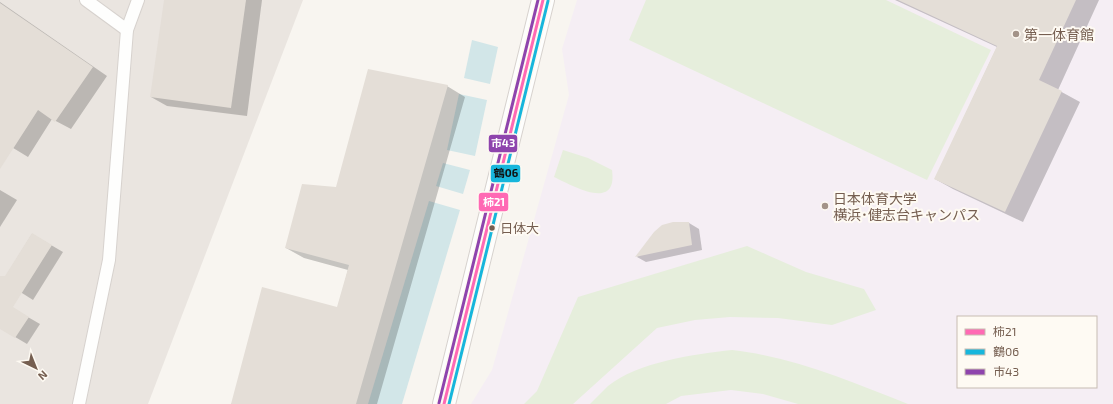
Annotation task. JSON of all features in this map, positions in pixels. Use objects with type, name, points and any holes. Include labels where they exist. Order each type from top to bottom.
[{"type":"street","points":[[444,404],[543,0]]},
{"type":"lane","points":[[86,0],[127,30]]},
{"type":"lane","points":[[79,404],[108,260],[127,30],[138,0]]},
{"type":"shaded area","points":[[0,0],[303,0],[148,404],[0,404]]},
{"type":"shaded area","name":"日本体育大学 横浜･健志台キャンパス","points":[[577,0],[1113,0],[1113,404],[471,404],[492,370],[569,95],[562,49]]},
{"type":"shaded area","points":[[472,40],[498,47],[490,84],[464,78]]},
{"type":"shaded area","points":[[459,94],[487,100],[475,156],[447,150]]},
{"type":"shaded area","points":[[443,163],[470,170],[463,194],[436,186]]},
{"type":"shaded area","points":[[429,201],[460,210],[402,404],[368,404]]},
{"type":"green space","points":[[646,0],[886,0],[991,50],[927,180],[629,40]]},
{"type":"green space","points":[[563,150],[588,158],[612,170],[612,183],[608,190],[601,193],[592,193],[572,186],[554,177]]},
{"type":"green space","points":[[747,246],[806,272],[864,289],[876,310],[832,325],[778,318],[730,317],[695,320],[657,328],[573,404],[524,404],[537,391],[578,297]]},
{"type":"green space","points":[[732,350],[755,353],[800,364],[908,404],[798,404],[763,394],[731,390],[681,396],[666,404],[590,404],[608,386],[635,371],[667,360]]},
{"type":"building","points":[[164,0],[246,0],[231,108],[150,97]]},
{"type":"building","points":[[898,0],[1076,0],[1039,80],[1062,91],[1005,212],[934,179],[997,46]]},
{"type":"building","points":[[0,3],[93,67],[55,122],[38,110],[0,169]]},
{"type":"building","points":[[368,69],[448,85],[356,404],[231,404],[262,287],[337,307],[349,265],[285,248],[302,184],[336,187]]},
{"type":"building","points":[[673,222],[689,222],[692,245],[635,257],[654,232],[662,225]]},
{"type":"building","points":[[32,233],[52,245],[13,307],[29,317],[15,338],[0,329],[0,276],[5,276]]},
{"type":"transit line","name":"市43","points":[[439,403],[538,0]]},
{"type":"transit line","name":"柿21","points":[[444,404],[543,0]]},
{"type":"transit line","name":"鶴06","points":[[449,404],[548,1]]},
{"type":"place","name":"第一体育館","points":[[1016,34]]},
{"type":"place","name":"日本体育大学 横浜･健志台キャンパス","points":[[825,206]]},
{"type":"place","name":"日体大","points":[[492,228]]}]
